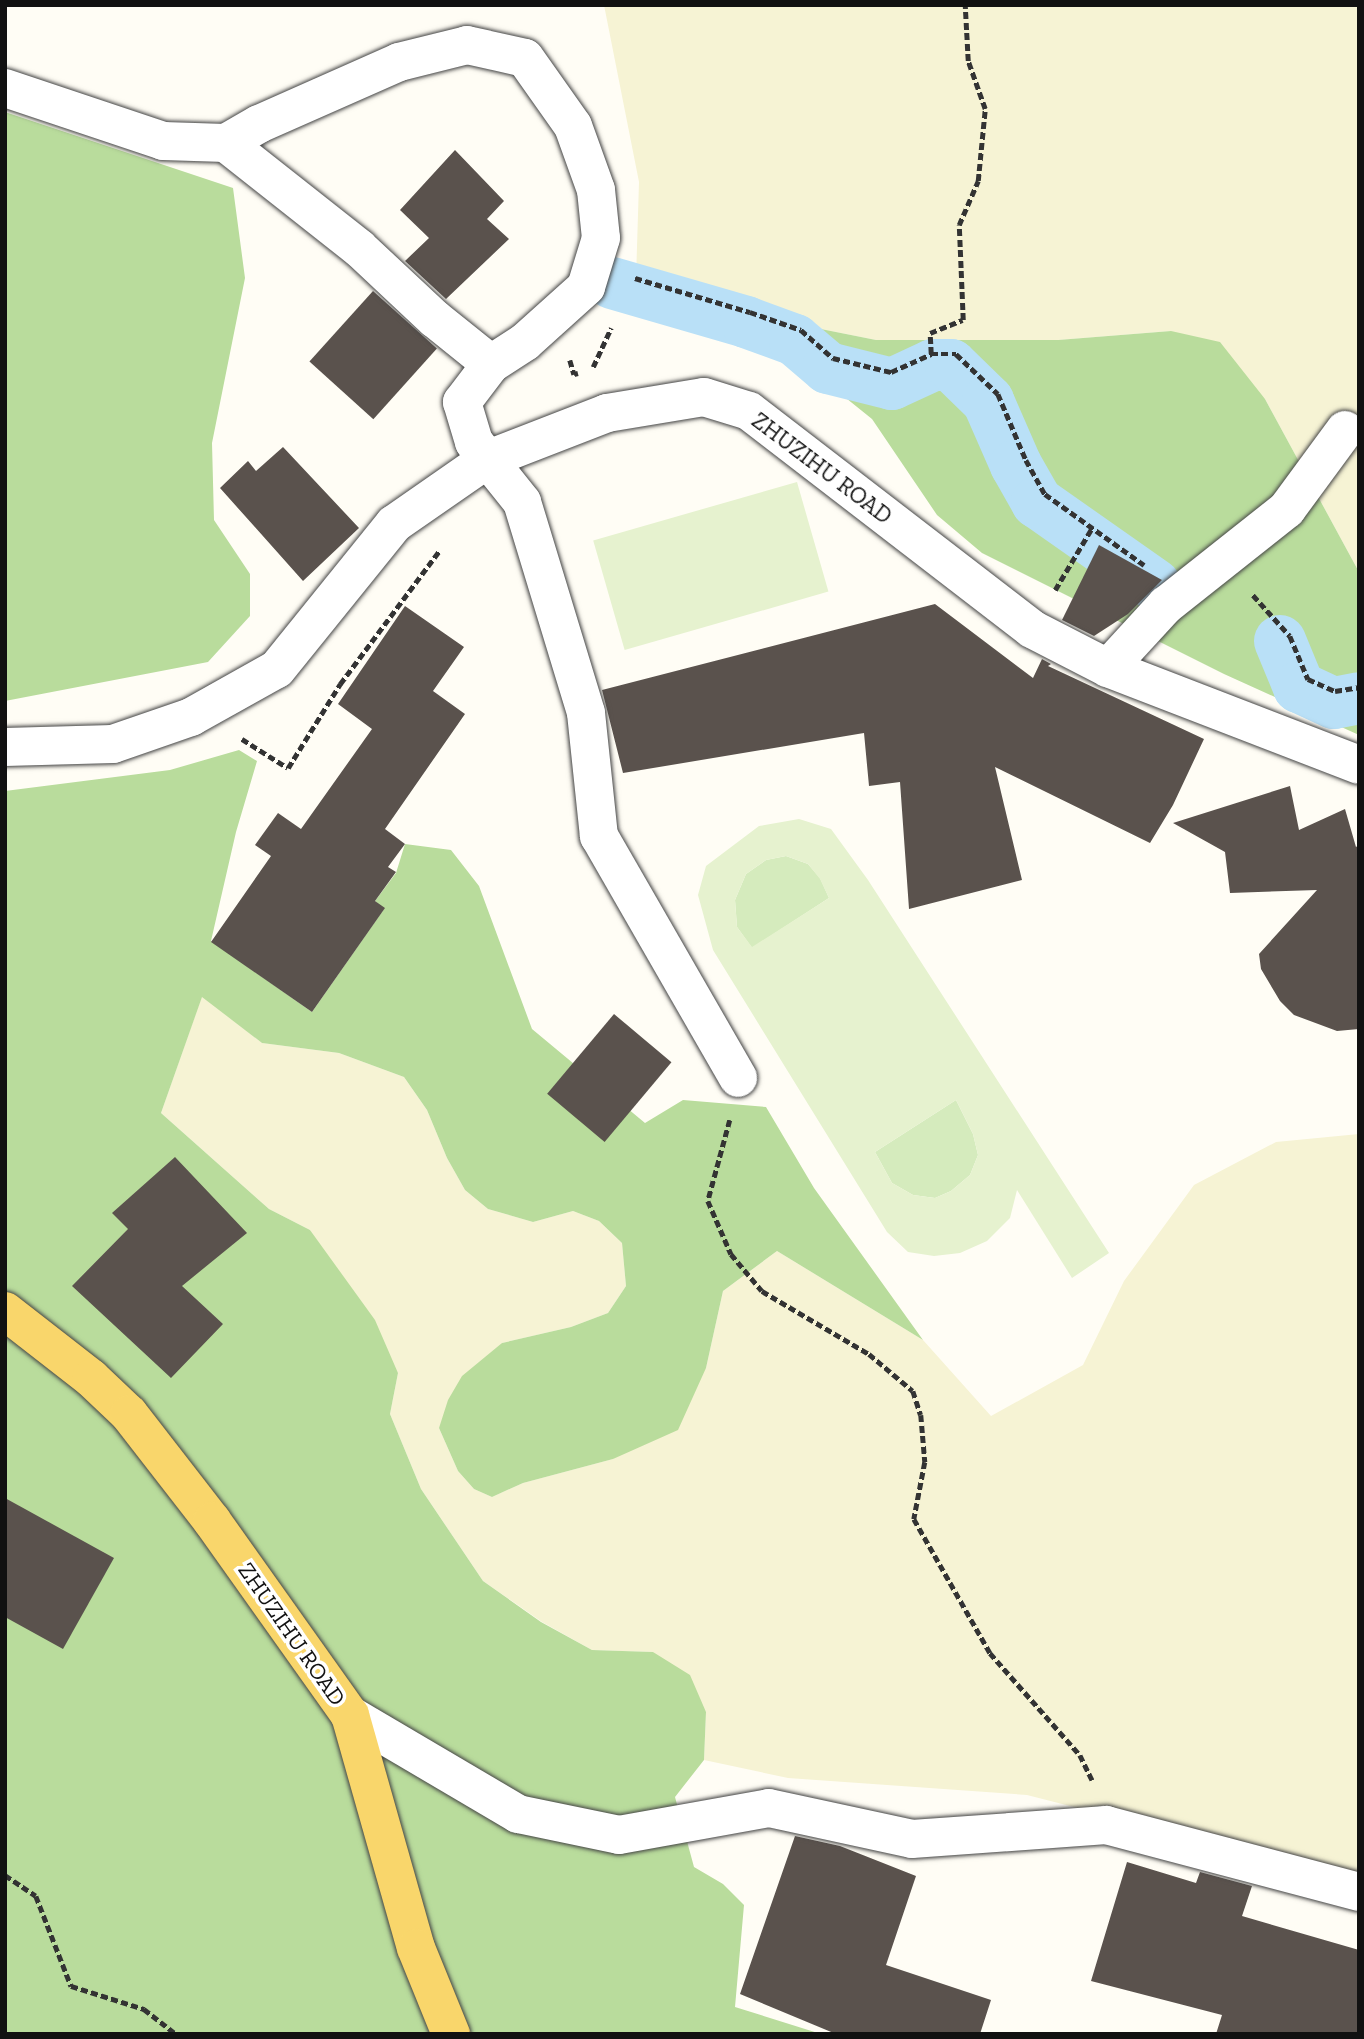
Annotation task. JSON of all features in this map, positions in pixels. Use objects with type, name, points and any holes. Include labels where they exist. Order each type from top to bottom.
[{"type":"main road","name":"ZHUZIHU ROAD","points":[[5,1311],[91,1378],[129,1414],[212,1521],[350,1715],[416,1948],[451,2034]]},
{"type":"street","points":[[5,88],[163,141],[226,144],[259,124],[399,62],[467,45],[525,58],[573,126],[596,190],[601,238],[586,287],[525,342],[491,364],[462,402],[474,442],[522,502],[586,713],[599,836],[738,1078]]},
{"type":"street","points":[[226,144],[359,248],[435,318],[491,364]]},
{"type":"street","name":"ZHUZIHU ROAD","points":[[5,747],[113,744],[191,717],[277,669],[394,524],[486,460],[607,413],[704,397],[749,411],[1032,629],[1108,668],[1359,765]]},
{"type":"street","points":[[1108,668],[1166,605],[1287,509],[1345,430]]},
{"type":"street","points":[[350,1715],[518,1814],[619,1835],[769,1808],[912,1839],[1106,1825],[1359,1892]]},
{"type":"path","points":[[931,354],[930,334],[963,320],[958,225],[978,181],[985,109],[968,61],[965,5]]},
{"type":"path","points":[[629,276],[801,330],[833,358],[891,372],[931,354],[956,354],[998,394],[1026,460],[1045,494],[1151,569]]},
{"type":"path","points":[[561,358],[569,356],[574,374],[596,366],[613,321]]},
{"type":"path","points":[[1032,629],[1092,528]]},
{"type":"path","points":[[235,734],[288,768],[340,684],[441,549]]},
{"type":"path","points":[[1223,560],[1290,636],[1308,679],[1335,691],[1359,687]]},
{"type":"path","points":[[738,1078],[725,1146],[708,1201],[731,1254],[762,1291],[869,1354],[913,1391],[921,1415],[925,1462],[914,1519],[990,1653],[1080,1755],[1099,1796],[1106,1825]]},
{"type":"path","points":[[5,1875],[36,1896],[71,1986],[144,2009],[176,2034]]},
{"type":"shaded area","points":[[604,5],[1359,5],[1359,572],[1265,399],[1171,331],[1058,340],[876,340],[706,306],[635,311],[639,182]]},
{"type":"shaded area","points":[[202,996],[262,1043],[339,1053],[404,1077],[427,1110],[447,1158],[465,1190],[488,1209],[533,1222],[573,1211],[599,1221],[622,1243],[626,1286],[608,1313],[571,1327],[502,1343],[439,1428],[458,1471],[474,1489],[492,1497],[523,1483],[613,1459],[706,1368],[723,1291],[777,1251],[923,1340],[991,1416],[1083,1365],[1124,1281],[1194,1185],[1276,1142],[1359,1134],[1359,1880],[1027,1795],[788,1778],[704,1760],[706,1712],[653,1652],[592,1650],[542,1622],[483,1581],[421,1489],[390,1414],[398,1373],[310,1230],[269,1209],[161,1113]]},
{"type":"green space","points":[[5,112],[233,188],[245,278],[212,443],[214,520],[250,574],[250,616],[208,662],[5,701]]},
{"type":"green space","points":[[706,306],[876,340],[1058,340],[1171,331],[1220,342],[1265,399],[1359,572],[1359,735],[1224,674],[982,553],[937,515],[872,419],[826,382]]},
{"type":"green space","points":[[797,482],[828,592],[625,650],[593,540]]},
{"type":"green space","points":[[239,750],[257,761],[236,832],[211,941],[312,1012],[384,909],[375,901],[396,873],[405,844],[451,850],[479,886],[532,1029],[645,1123],[683,1100],[766,1107],[814,1188],[923,1340],[777,1251],[723,1291],[706,1368],[678,1430],[613,1459],[523,1483],[492,1497],[474,1489],[458,1471],[439,1428],[448,1400],[462,1376],[502,1343],[571,1327],[608,1313],[626,1286],[622,1243],[599,1221],[573,1211],[533,1222],[488,1209],[465,1190],[447,1158],[427,1110],[404,1077],[339,1053],[262,1043],[202,997],[161,1113],[269,1209],[310,1230],[375,1320],[398,1373],[390,1414],[421,1489],[483,1581],[541,1622],[592,1650],[653,1652],[690,1675],[706,1712],[704,1760],[675,1797],[694,1867],[723,1884],[744,1905],[735,2007],[821,2034],[5,2034],[5,791],[170,770]]},
{"type":"green space","points":[[799,819],[831,829],[868,880],[1109,1253],[1072,1278],[1017,1190],[1010,1218],[987,1241],[960,1253],[934,1256],[908,1252],[887,1232],[713,950],[698,895],[706,866],[759,826]],"holes":[[[786,856],[808,864],[820,879],[829,898],[752,947],[737,927],[735,900],[746,874],[766,860]],[[956,1100],[973,1134],[978,1155],[970,1175],[951,1191],[935,1198],[913,1195],[892,1183],[875,1152]]]},
{"type":"green space","points":[[786,856],[808,864],[820,878],[829,898],[752,948],[737,927],[735,900],[746,874],[766,860]]},
{"type":"green space","points":[[956,1100],[973,1134],[978,1155],[970,1175],[951,1191],[935,1198],[913,1195],[892,1183],[875,1152]]},
{"type":"building","points":[[455,150],[504,201],[487,219],[509,239],[446,299],[405,261],[429,238],[400,210]]},
{"type":"building","points":[[373,291],[437,349],[373,419],[309,362]]},
{"type":"building","points":[[283,447],[359,528],[303,581],[220,488],[248,461],[256,471]]},
{"type":"building","points":[[1099,545],[1162,580],[1128,614],[1094,636],[1062,620]]},
{"type":"building","points":[[935,604],[1033,678],[1042,659],[1051,664],[1048,666],[1204,739],[1173,805],[1150,843],[995,767],[1022,880],[909,909],[900,782],[869,786],[864,733],[623,773],[602,690]]},
{"type":"building","points":[[405,606],[464,647],[433,691],[465,714],[385,829],[405,844],[388,867],[396,872],[375,901],[385,908],[312,1012],[211,942],[271,856],[255,845],[278,813],[301,829],[372,729],[338,704]]},
{"type":"building","points":[[1290,786],[1299,830],[1345,809],[1356,847],[1359,845],[1359,1029],[1337,1031],[1294,1015],[1280,1001],[1261,969],[1259,954],[1317,890],[1230,893],[1225,852],[1173,823]]},
{"type":"building","points":[[614,1014],[671,1062],[605,1142],[547,1094]]},
{"type":"building","points":[[175,1157],[247,1233],[182,1286],[223,1324],[171,1378],[72,1286],[128,1229],[112,1213]]},
{"type":"building","points":[[5,1498],[114,1558],[63,1649],[5,1617]]},
{"type":"building","points":[[795,1836],[840,1846],[916,1876],[886,1965],[991,2000],[980,2034],[836,2034],[740,1994]]},
{"type":"building","points":[[1127,1862],[1196,1883],[1200,1872],[1252,1886],[1242,1916],[1359,1950],[1359,2034],[1216,2034],[1222,2015],[1091,1981]]},
{"type":"waterway","points":[[612,283],[746,322],[795,340],[828,368],[892,384],[933,365],[951,365],[988,401],[1016,465],[1037,502],[1155,585]]},
{"type":"waterway","points":[[1280,641],[1299,687],[1334,703],[1359,698]]}]
